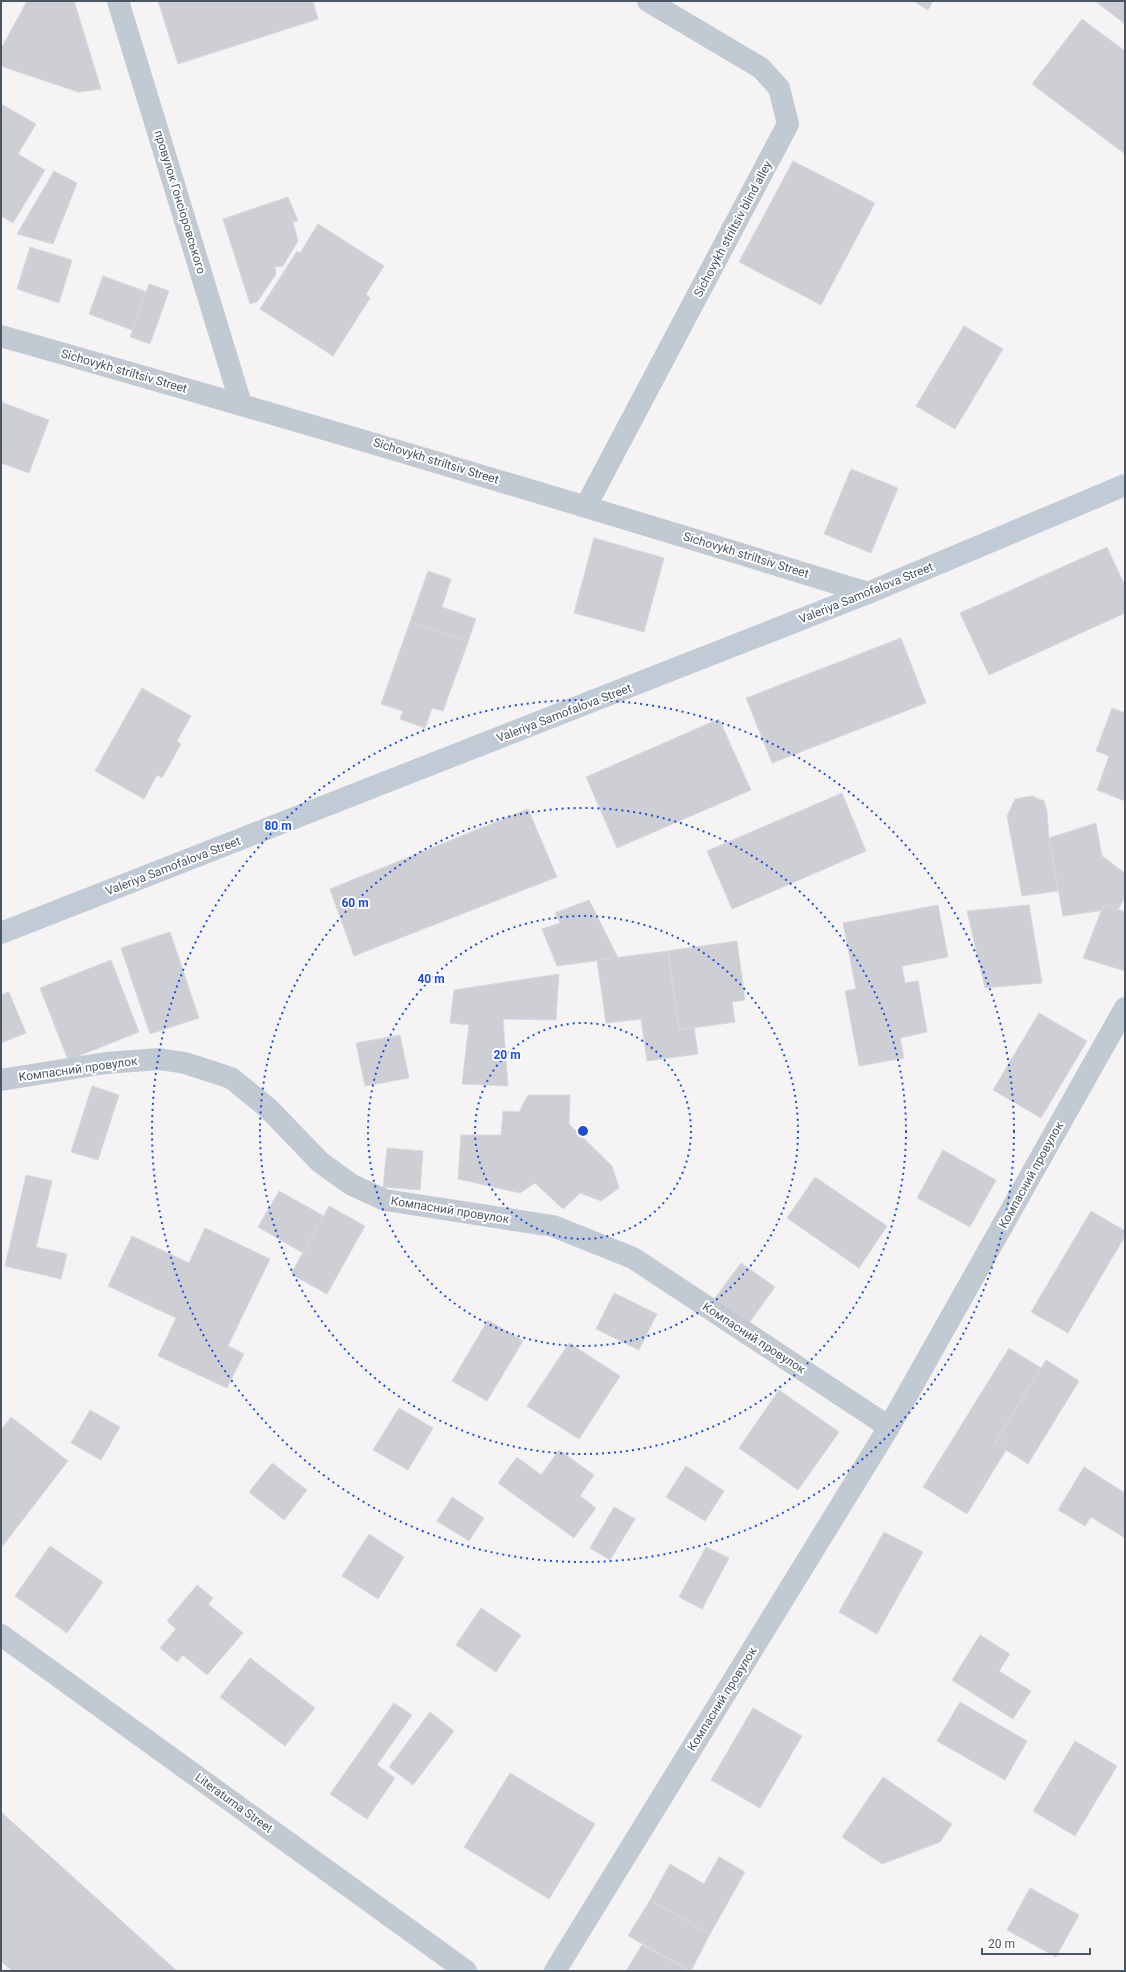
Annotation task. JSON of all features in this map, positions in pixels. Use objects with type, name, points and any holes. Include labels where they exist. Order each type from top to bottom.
[{"type":"street","name":"провулок Гонсіоровського","points":[[118,1],[241,404]]},
{"type":"street","name":"Sichovykh striltsiv blind alley","points":[[586,506],[788,124],[780,88],[761,68],[648,1]]},
{"type":"street","name":"Sichovykh striltsiv Street","points":[[1,336],[241,404],[586,506],[868,594]]},
{"type":"street","name":"Valeriya Samofalova Street","points":[[1,933],[868,594],[1125,485]]},
{"type":"street","name":"Компасний провулок","points":[[555,1971],[889,1427],[1125,1008]]},
{"type":"street","name":"Компасний провулок","points":[[1,1080],[106,1063],[159,1059],[185,1063],[231,1078],[268,1108],[320,1162],[352,1185],[385,1200],[553,1226],[633,1258],[889,1427]]},
{"type":"street","name":"Literaturna Street","points":[[1,1635],[466,1971]]},
{"type":"building","points":[[27,1],[74,1],[101,89],[78,92],[1,66],[1,49]]},
{"type":"building","points":[[158,1],[313,1],[318,19],[178,64]]},
{"type":"building","points":[[913,1],[933,1],[928,10]]},
{"type":"building","points":[[1095,1],[1125,1],[1125,24]]},
{"type":"building","points":[[1082,19],[1125,51],[1125,154],[1032,84]]},
{"type":"building","points":[[1,104],[36,124],[18,154],[45,170],[13,223],[1,216]]},
{"type":"building","points":[[793,161],[875,203],[821,305],[739,262]]},
{"type":"building","points":[[54,171],[77,183],[53,244],[17,234]]},
{"type":"building","points":[[288,197],[298,221],[293,222],[298,241],[283,266],[275,267],[276,274],[257,302],[250,304],[223,219]]},
{"type":"building","points":[[318,224],[384,266],[366,294],[370,298],[333,356],[260,309],[297,251],[300,253]]},
{"type":"building","points":[[30,247],[72,260],[59,303],[17,289]]},
{"type":"building","points":[[103,276],[147,292],[132,330],[89,314]]},
{"type":"building","points":[[149,284],[169,291],[150,344],[130,337]]},
{"type":"building","points":[[964,326],[1003,349],[955,429],[916,406]]},
{"type":"building","points":[[1,402],[49,420],[29,473],[1,463]]},
{"type":"building","points":[[851,469],[898,488],[871,553],[824,534]]},
{"type":"building","points":[[594,538],[664,558],[644,632],[574,613]]},
{"type":"building","points":[[1107,547],[1125,586],[1125,613],[989,675],[960,613]]},
{"type":"building","points":[[428,571],[451,579],[442,607],[476,619],[468,642],[410,622]]},
{"type":"building","points":[[410,622],[468,642],[443,711],[432,708],[425,728],[400,719],[403,711],[381,704]]},
{"type":"building","points":[[901,638],[926,703],[772,763],[746,698]]},
{"type":"building","points":[[142,688],[191,716],[177,741],[181,744],[162,778],[157,775],[144,799],[95,771]]},
{"type":"building","points":[[1112,708],[1125,713],[1125,801],[1097,790],[1109,756],[1096,751]]},
{"type":"building","points":[[719,719],[751,790],[617,848],[586,777]]},
{"type":"building","points":[[842,793],[866,851],[732,909],[707,851]]},
{"type":"building","points":[[1032,796],[1044,801],[1047,812],[1049,838],[1058,891],[1022,896],[1007,816],[1015,799]]},
{"type":"building","points":[[528,809],[557,877],[354,956],[330,889]]},
{"type":"building","points":[[1096,823],[1102,856],[1125,873],[1125,897],[1119,908],[1063,916],[1049,838]]},
{"type":"building","points":[[589,900],[618,958],[557,966],[542,929],[560,923],[555,913]]},
{"type":"building","points":[[1104,904],[1125,912],[1125,971],[1083,958]]},
{"type":"building","points":[[938,905],[948,957],[902,966],[905,983],[918,981],[927,1032],[900,1038],[904,1058],[859,1066],[845,991],[856,989],[843,923]]},
{"type":"building","points":[[1029,905],[1042,983],[985,988],[967,911]]},
{"type":"building","points":[[170,932],[199,1018],[150,1034],[121,948]]},
{"type":"building","points":[[737,941],[745,1000],[732,1002],[735,1022],[679,1030],[668,951]]},
{"type":"building","points":[[668,951],[679,1030],[694,1027],[698,1054],[647,1061],[641,1019],[606,1023],[597,960]]},
{"type":"building","points":[[111,960],[139,1032],[68,1060],[40,988]]},
{"type":"building","points":[[559,974],[556,1020],[503,1019],[508,1086],[462,1084],[469,1025],[450,1023],[454,990]]},
{"type":"building","points":[[9,992],[26,1033],[1,1043],[1,995]]},
{"type":"building","points":[[1039,1013],[1087,1041],[1041,1118],[993,1090]]},
{"type":"building","points":[[400,1035],[409,1078],[365,1086],[356,1043]]},
{"type":"building","points":[[92,1086],[119,1095],[98,1160],[71,1152]]},
{"type":"building","points":[[528,1095],[570,1095],[569,1124],[612,1166],[619,1188],[601,1201],[580,1193],[563,1209],[535,1183],[520,1193],[458,1179],[461,1135],[501,1135],[503,1111],[519,1112]]},
{"type":"building","points":[[387,1148],[423,1151],[420,1190],[383,1187]]},
{"type":"building","points":[[943,1150],[996,1180],[970,1227],[917,1198]]},
{"type":"building","points":[[26,1175],[52,1181],[36,1247],[67,1254],[61,1279],[5,1266]]},
{"type":"building","points":[[815,1177],[887,1226],[859,1268],[787,1218]]},
{"type":"building","points":[[279,1191],[324,1216],[303,1253],[258,1227]]},
{"type":"building","points":[[329,1206],[365,1226],[327,1294],[291,1274]]},
{"type":"building","points":[[1091,1211],[1125,1231],[1125,1236],[1068,1333],[1031,1312]]},
{"type":"building","points":[[205,1228],[270,1259],[228,1346],[244,1354],[227,1388],[158,1356],[176,1318],[108,1286],[132,1236],[189,1263]]},
{"type":"building","points":[[741,1263],[775,1287],[749,1323],[715,1298]]},
{"type":"building","points":[[614,1293],[657,1314],[639,1350],[596,1329]]},
{"type":"building","points":[[488,1320],[523,1341],[487,1401],[452,1381]]},
{"type":"building","points":[[569,1343],[620,1376],[579,1439],[527,1406]]},
{"type":"building","points":[[1009,1348],[1041,1368],[995,1443],[1006,1450],[967,1514],[923,1487]]},
{"type":"building","points":[[1046,1360],[1079,1381],[1028,1464],[995,1443]]},
{"type":"building","points":[[779,1390],[839,1432],[798,1490],[739,1448]]},
{"type":"building","points":[[399,1408],[433,1428],[408,1470],[373,1450]]},
{"type":"building","points":[[90,1410],[120,1427],[101,1460],[71,1443]]},
{"type":"building","points":[[11,1417],[68,1461],[1,1548],[1,1430]]},
{"type":"building","points":[[559,1450],[594,1475],[580,1496],[596,1508],[574,1538],[498,1483],[517,1457],[541,1475]]},
{"type":"building","points":[[272,1463],[307,1490],[284,1520],[249,1492]]},
{"type":"building","points":[[686,1466],[724,1491],[705,1521],[666,1497]]},
{"type":"building","points":[[1084,1467],[1125,1493],[1125,1538],[1091,1517],[1085,1526],[1058,1510]]},
{"type":"building","points":[[452,1497],[484,1518],[469,1541],[437,1521]]},
{"type":"building","points":[[614,1507],[635,1519],[610,1560],[590,1548]]},
{"type":"building","points":[[884,1532],[923,1552],[877,1634],[839,1612]]},
{"type":"building","points":[[369,1534],[404,1557],[378,1599],[342,1576]]},
{"type":"building","points":[[50,1546],[103,1582],[67,1633],[15,1596]]},
{"type":"building","points":[[706,1547],[729,1558],[702,1609],[679,1597]]},
{"type":"building","points":[[197,1585],[213,1598],[208,1604],[243,1633],[207,1675],[183,1655],[177,1662],[160,1648],[176,1629],[167,1621]]},
{"type":"building","points":[[481,1608],[521,1635],[496,1672],[456,1645]]},
{"type":"building","points":[[980,1635],[1010,1654],[999,1671],[1031,1691],[1013,1719],[952,1680]]},
{"type":"building","points":[[250,1658],[315,1708],[285,1746],[220,1697]]},
{"type":"building","points":[[960,1702],[1027,1741],[1005,1780],[937,1741]]},
{"type":"building","points":[[394,1703],[412,1715],[377,1765],[395,1778],[367,1819],[330,1794]]},
{"type":"building","points":[[753,1708],[802,1736],[760,1808],[711,1780]]},
{"type":"building","points":[[430,1712],[454,1731],[413,1785],[389,1767]]},
{"type":"building","points":[[1075,1741],[1117,1766],[1075,1836],[1033,1811]]},
{"type":"building","points":[[510,1773],[595,1824],[549,1899],[464,1847]]},
{"type":"building","points":[[883,1777],[952,1824],[940,1842],[882,1864],[842,1837]]},
{"type":"building","points":[[1,1812],[177,1971],[12,1971],[1,1961]]},
{"type":"building","points":[[719,1857],[745,1872],[710,1934],[650,1900],[670,1864],[704,1884]]},
{"type":"building","points":[[1030,1888],[1079,1915],[1056,1957],[1007,1930]]},
{"type":"building","points":[[650,1900],[710,1934],[691,1971],[628,1936]]},
{"type":"building","points":[[642,1945],[690,1971],[626,1971]]}]
